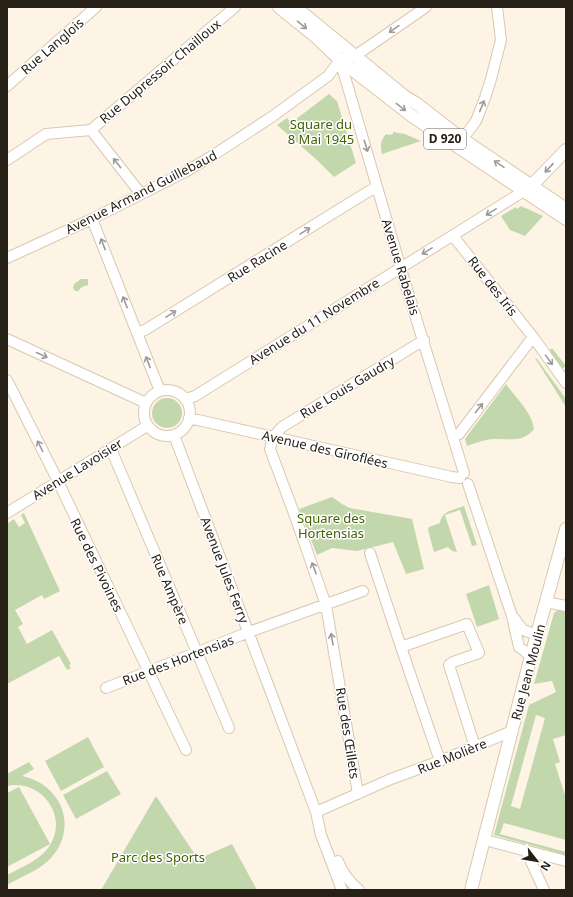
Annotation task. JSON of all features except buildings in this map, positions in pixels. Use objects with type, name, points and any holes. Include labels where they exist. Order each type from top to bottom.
[{"type":"main road","name":"D 920","points":[[279,7],[315,36],[340,60],[354,66],[417,104],[459,143],[528,188],[566,209]]},
{"type":"main road","name":"D 920","points":[[295,7],[348,50],[354,66]]},
{"type":"main road","points":[[528,188],[566,150]]},
{"type":"main road","name":"D 920","points":[[528,188],[566,219]]},
{"type":"main road","name":"Rue Jean Moulin","points":[[470,890],[485,840],[531,656],[566,529]]},
{"type":"street","name":"Rue Langlois","points":[[7,86],[96,7]]},
{"type":"street","name":"Rue Dupressoir Chailloux","points":[[141,194],[91,130],[235,7]]},
{"type":"street","points":[[328,76],[354,66],[426,7]]},
{"type":"street","points":[[459,143],[476,121],[493,73],[501,40],[497,7]]},
{"type":"street","name":"Avenue Armand Guillebaud","points":[[7,258],[92,219],[209,158],[273,116],[328,76],[340,60]]},
{"type":"street","name":"Avenue Rabelais","points":[[354,66],[377,188],[453,436],[464,478],[512,616],[519,647],[531,656]]},
{"type":"street","points":[[8,157],[46,134],[91,130]]},
{"type":"street","name":"Rue Racine","points":[[137,333],[145,330],[377,188]]},
{"type":"street","name":"Avenue du 11 Novembre","points":[[185,399],[195,396],[528,188]]},
{"type":"street","points":[[92,219],[160,391]]},
{"type":"street","name":"Rue des Iris","points":[[453,236],[566,383]]},
{"type":"street","points":[[453,436],[459,434],[532,337]]},
{"type":"street","points":[[7,339],[146,403]]},
{"type":"street","name":"Rue Louis Gaudry","points":[[273,437],[282,427],[424,340]]},
{"type":"street","name":"Rue des Pivoines","points":[[7,380],[186,750]]},
{"type":"street","points":[[160,391],[174,391],[185,399],[188,405],[189,418],[181,431],[166,436],[158,434],[147,426],[144,417],[144,410],[146,403],[154,394],[160,391]]},
{"type":"street","name":"Avenue des Giroflées","points":[[189,418],[452,477],[464,478]]},
{"type":"street","name":"Avenue Lavoisier","points":[[8,510],[147,426]]},
{"type":"street","name":"Avenue Jules Ferry","points":[[174,434],[316,812]]},
{"type":"street","name":"Rue des Œillets","points":[[273,437],[270,449],[326,605],[358,794]]},
{"type":"street","name":"Rue Ampère","points":[[111,449],[229,728]]},
{"type":"street","points":[[370,553],[440,761]]},
{"type":"street","name":"Rue des Hortensias","points":[[106,688],[249,632],[363,592]]},
{"type":"street","points":[[546,602],[566,606]]},
{"type":"street","name":"Avenue Rabelais","points":[[512,616],[523,630],[537,635]]},
{"type":"street","points":[[401,647],[467,624],[479,653],[453,662],[449,665],[475,747]]},
{"type":"street","name":"Rue Molière","points":[[316,812],[391,779],[440,761],[512,731]]},
{"type":"street","points":[[316,812],[328,833],[341,869],[347,879],[357,888]]},
{"type":"street","points":[[316,812],[322,835],[341,890],[344,886],[357,888]]},
{"type":"street","points":[[485,840],[566,861]]},
{"type":"street","points":[[526,851],[544,890]]},
{"type":"green space","name":"Square du 8 Mai 1945","points":[[329,94],[337,101],[356,163],[334,177],[277,125],[287,118],[291,123]]},
{"type":"green space","points":[[393,132],[405,134],[421,141],[382,154],[381,146],[383,139],[386,134],[393,134]]},
{"type":"green space","points":[[521,206],[543,216],[525,236],[510,230],[501,216],[516,207],[517,209]]},
{"type":"green space","points":[[81,279],[88,279],[88,285],[82,287],[78,291],[75,291],[73,288],[74,284]]},
{"type":"green space","points":[[552,348],[566,366],[562,369],[549,351]]},
{"type":"green space","points":[[535,358],[566,399],[566,407]]},
{"type":"green space","points":[[506,384],[527,411],[533,423],[534,429],[525,437],[514,439],[492,439],[467,446],[465,439]]},
{"type":"green space","points":[[167,398],[178,402],[182,413],[178,424],[167,428],[156,424],[152,413],[156,402]]},
{"type":"green space","name":"Square des Hortensias","points":[[332,497],[350,508],[412,519],[424,569],[406,574],[393,542],[357,551],[332,548],[317,555],[299,509]]},
{"type":"green space","points":[[464,506],[477,545],[472,546],[460,510],[445,515],[457,552],[452,551],[448,547],[434,552],[428,530],[429,527],[440,523],[445,513]]},
{"type":"green space","points":[[24,513],[60,591],[44,599],[42,595],[15,610],[23,624],[18,627],[27,644],[52,630],[71,664],[69,665],[71,668],[67,670],[59,656],[7,684],[7,524],[14,519],[19,527],[25,523],[21,515]]},
{"type":"green space","points":[[489,585],[499,619],[477,627],[466,594]]},
{"type":"green space","points":[[558,610],[566,612],[566,735],[553,739],[560,762],[555,764],[566,798],[566,840],[504,823],[500,834],[566,852],[566,855],[494,835],[529,705],[556,692],[552,681],[534,684],[554,613]],"holes":[[[536,715],[545,718],[520,809],[511,806]]]},
{"type":"green space","points":[[88,737],[104,767],[61,791],[45,761]]},
{"type":"green space","points":[[29,762],[34,769],[22,776],[36,781],[47,788],[56,797],[62,808],[64,833],[59,846],[47,862],[36,870],[7,885],[7,875],[31,863],[42,855],[50,845],[55,834],[56,822],[53,811],[48,802],[40,794],[30,788],[19,785],[7,786],[7,774]]},
{"type":"green space","points":[[107,771],[121,794],[76,819],[63,795]]},
{"type":"green space","points":[[19,787],[50,844],[7,867],[7,793]]},
{"type":"green space","name":"Parc des Sports","points":[[156,796],[198,859],[232,844],[257,890],[101,890]]}]
